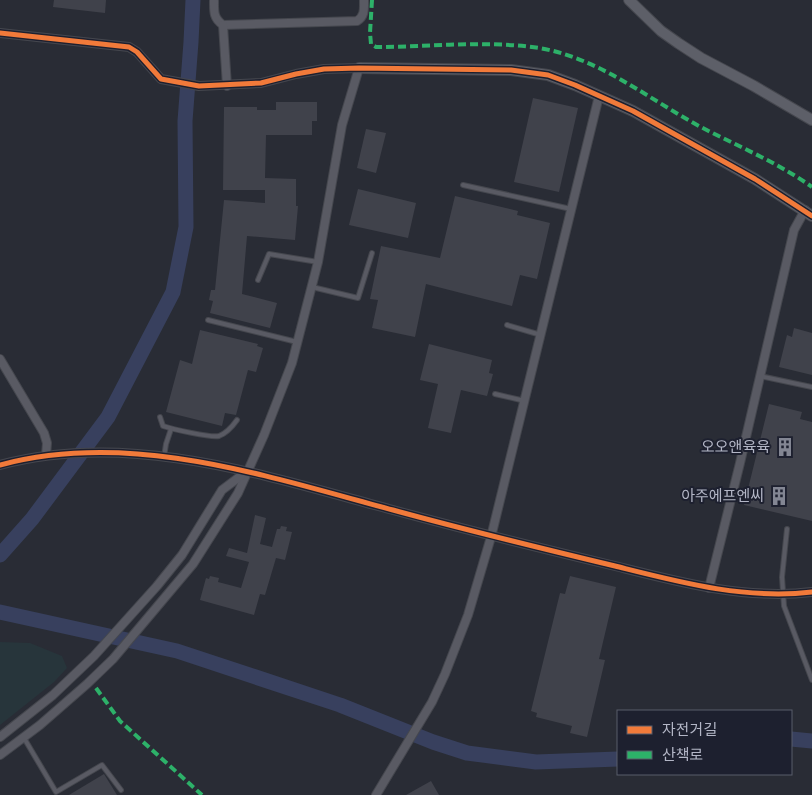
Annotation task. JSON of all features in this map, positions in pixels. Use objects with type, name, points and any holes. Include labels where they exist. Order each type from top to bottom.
[{"type":"street","points":[[214,0],[216,20],[223,25],[357,21],[362,18],[364,13],[364,0]]},
{"type":"street","points":[[629,0],[661,31],[678,43],[701,58],[812,120]]},
{"type":"street","points":[[223,25],[227,86]]},
{"type":"street","points":[[0,33],[129,47],[137,52],[160,79],[199,86],[261,84],[296,74],[324,69],[511,70],[548,76],[575,85],[633,112],[756,179],[808,213],[794,230],[709,588]]},
{"type":"street","points":[[0,755],[24,738],[113,659],[194,564],[238,493],[292,364],[318,262],[342,125],[359,68]]},
{"type":"street","points":[[376,795],[406,749],[432,702],[457,644],[491,537],[599,96]]},
{"type":"street","points":[[0,359],[44,433],[47,443],[46,455]]},
{"type":"street","points":[[0,465],[57,454],[121,453],[164,457],[247,470],[491,537],[709,588],[783,594],[812,592]]},
{"type":"street","points":[[0,737],[53,695],[120,628],[182,555],[222,490],[247,470]]},
{"type":"lane","points":[[463,185],[571,209]]},
{"type":"lane","points":[[312,287],[358,298],[372,253]]},
{"type":"lane","points":[[258,280],[269,254],[318,262]]},
{"type":"lane","points":[[208,320],[297,342]]},
{"type":"lane","points":[[507,325],[541,335]]},
{"type":"lane","points":[[760,376],[812,387]]},
{"type":"lane","points":[[495,394],[525,400]]},
{"type":"lane","points":[[160,417],[163,426],[171,429],[218,436],[231,429],[237,420]]},
{"type":"lane","points":[[164,457],[171,429]]},
{"type":"lane","points":[[787,529],[782,577],[784,606],[812,680]]},
{"type":"lane","points":[[24,738],[56,792],[102,765],[121,790]]},
{"type":"shaded area","points":[[0,642],[30,643],[62,656],[67,668],[54,682],[0,725]]},
{"type":"building","points":[[54,0],[106,0],[105,13],[53,7]]},
{"type":"building","points":[[533,98],[578,108],[559,192],[514,182]]},
{"type":"building","points":[[276,102],[317,102],[317,121],[312,121],[312,135],[266,135],[265,178],[296,179],[296,206],[298,206],[295,240],[247,236],[242,294],[277,303],[270,328],[210,313],[213,301],[209,300],[211,290],[215,290],[224,200],[265,203],[265,190],[223,190],[224,107],[257,107],[257,110],[276,110]]},
{"type":"building","points":[[366,129],[386,133],[376,173],[357,168]]},
{"type":"building","points":[[358,189],[416,203],[408,238],[349,225]]},
{"type":"building","points":[[455,196],[518,211],[517,215],[550,223],[537,279],[520,275],[512,306],[426,284],[415,337],[372,328],[378,300],[370,299],[381,246],[440,258]]},
{"type":"building","points":[[794,328],[812,333],[812,375],[779,367],[787,335],[792,337]]},
{"type":"building","points":[[200,330],[258,344],[257,346],[263,348],[256,372],[248,370],[236,415],[225,413],[222,426],[166,412],[180,360],[192,364]]},
{"type":"building","points":[[429,344],[492,360],[489,373],[493,374],[487,396],[461,390],[451,433],[428,428],[438,384],[420,380]]},
{"type":"building","name":"오오앤육육","points":[[769,404],[802,412],[800,419],[812,422],[812,521],[744,505]]},
{"type":"building","points":[[255,515],[266,518],[260,544],[272,547],[277,529],[280,529],[281,526],[287,527],[286,531],[292,532],[285,560],[276,558],[265,595],[260,594],[254,615],[200,600],[206,578],[209,579],[210,576],[219,578],[218,582],[241,588],[249,562],[226,556],[229,548],[247,553]]},
{"type":"building","points":[[570,576],[616,587],[599,659],[605,660],[587,737],[570,733],[572,726],[536,717],[537,713],[531,711],[560,593],[565,594]]},
{"type":"building","points":[[104,774],[117,795],[69,795]]},
{"type":"building","points":[[431,781],[439,795],[406,795]]},
{"type":"waterway","points":[[0,555],[32,519],[108,417],[173,292],[186,227],[185,121],[193,0]]},
{"type":"waterway","points":[[0,612],[177,651],[340,705],[433,742],[467,753],[536,762],[617,759]]},
{"type":"waterway","points":[[792,739],[812,741]]},
{"type":"marked path","points":[[372,0],[370,33],[371,44],[376,47],[498,44],[539,48],[561,53],[582,60],[622,80],[699,126],[771,162],[812,187]]},
{"type":"marked path","points":[[96,688],[120,721],[202,795]]},
{"type":"cycle path","points":[[0,33],[129,47],[137,52],[161,79],[199,86],[261,83],[324,69],[511,70],[548,75],[633,111],[755,179],[812,216]]},
{"type":"cycle path","points":[[0,465],[49,455],[99,452],[148,455],[198,462],[296,484],[476,532],[688,583],[737,592],[762,594],[812,592]]},
{"type":"place","name":"오오앤육육","points":[[785,447]]},
{"type":"place","name":"아주에프엔씨","points":[[779,496]]}]
